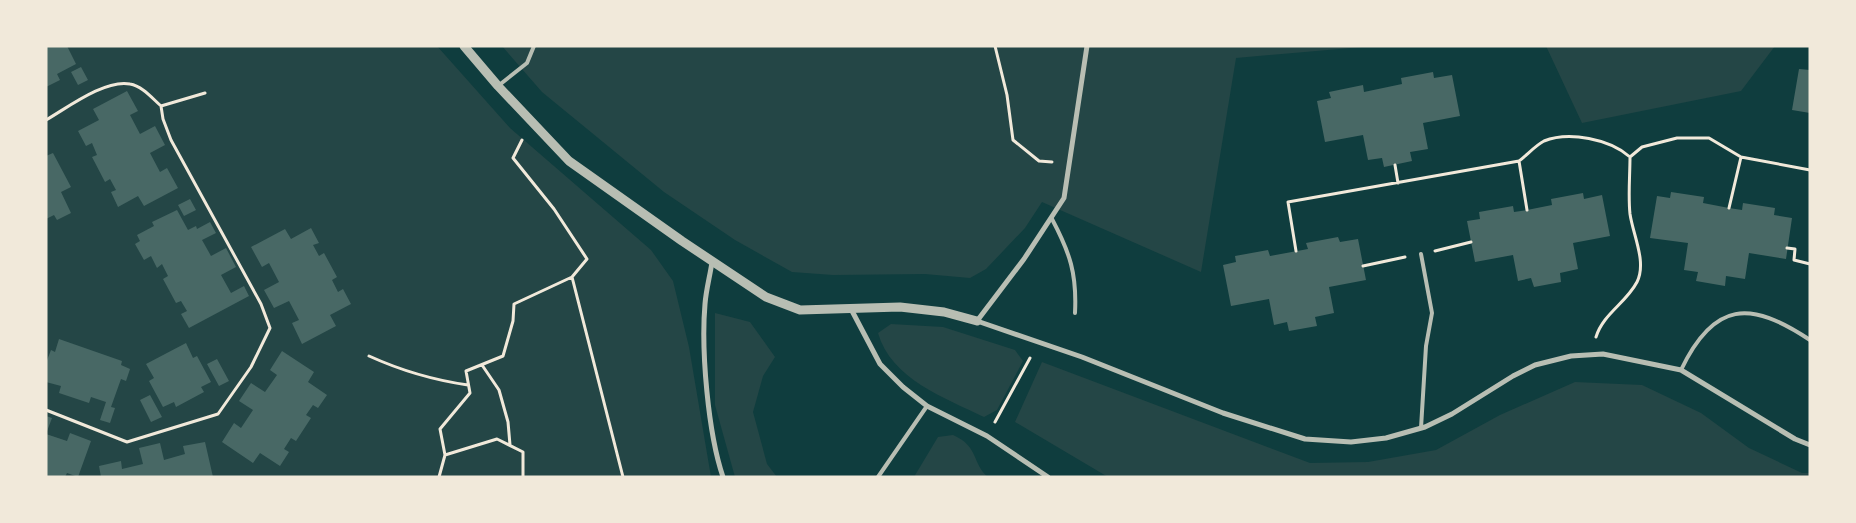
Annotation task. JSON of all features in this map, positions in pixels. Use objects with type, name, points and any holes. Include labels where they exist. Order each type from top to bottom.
[{"type":"street","points":[[464,46],[498,86],[569,161],[712,262],[766,297],[800,310],[900,307],[944,312],[977,321],[1082,358],[1214,410],[1305,439],[1351,442],[1386,438],[1421,428],[1452,414],[1534,365],[1571,356],[1603,354],[1681,370],[1795,439],[1810,445]]},
{"type":"street","points":[[977,321],[1052,219],[1064,198],[1087,46]]},
{"type":"street","points":[[712,262],[705,304],[704,343],[711,424],[724,477]]},
{"type":"street","points":[[851,309],[880,364],[927,406],[987,436],[1048,477]]},
{"type":"lane","points":[[498,86],[527,63],[534,46]]},
{"type":"lane","points":[[1052,219],[1072,264],[1076,287],[1075,313]]},
{"type":"lane","points":[[1420,254],[1432,313],[1426,346],[1421,428]]},
{"type":"lane","points":[[1681,370],[1689,353],[1705,330],[1732,314],[1754,313],[1783,322],[1810,340]]},
{"type":"lane","points":[[878,477],[927,406]]},
{"type":"path","points":[[995,46],[1007,95],[1012,140],[1038,161],[1070,164]]},
{"type":"path","points":[[46,120],[116,83],[132,84],[148,94],[161,106],[163,119],[171,140],[261,304],[270,328],[251,367],[218,414],[127,442],[46,410]]},
{"type":"path","points":[[161,106],[205,92]]},
{"type":"path","points":[[439,477],[445,455],[440,429],[470,394],[466,371],[503,356],[513,321],[514,304],[572,277],[587,259],[554,210],[513,158],[531,122]]},
{"type":"path","points":[[1296,251],[1288,202],[1520,161],[1544,141],[1581,136],[1622,149],[1630,157],[1630,213],[1640,260],[1640,274],[1636,284],[1602,322],[1591,354]]},
{"type":"path","points":[[1630,157],[1642,146],[1685,138],[1709,138],[1741,157],[1810,170]]},
{"type":"path","points":[[1729,208],[1741,157]]},
{"type":"path","points":[[1520,161],[1527,210]]},
{"type":"path","points":[[1395,165],[1398,183]]},
{"type":"path","points":[[1363,266],[1471,242]]},
{"type":"path","points":[[1788,248],[1795,249],[1794,260],[1810,264]]},
{"type":"path","points":[[572,277],[623,477]]},
{"type":"path","points":[[369,356],[400,370],[433,380],[468,385]]},
{"type":"path","points":[[987,436],[1031,356]]},
{"type":"path","points":[[482,365],[499,390],[508,422],[510,446]]},
{"type":"path","points":[[445,455],[497,439],[523,452],[523,477]]},
{"type":"shaded area","points":[[46,46],[437,46],[510,128],[651,250],[673,281],[689,347],[711,477],[46,477]]},
{"type":"shaded area","points":[[502,46],[1374,46],[1236,58],[1201,272],[1042,202],[1025,228],[986,269],[970,278],[925,274],[833,275],[792,272],[735,240],[664,192],[542,92]]},
{"type":"shaded area","points":[[1546,46],[1775,46],[1741,91],[1582,123]]},
{"type":"shaded area","points":[[715,313],[750,322],[775,357],[763,376],[753,412],[767,464],[777,477],[735,477],[715,405]]},
{"type":"shaded area","points":[[891,324],[943,327],[1015,350],[1023,361],[997,410],[984,417],[921,385],[895,363],[885,349],[878,333]]},
{"type":"shaded area","points":[[1042,362],[1310,463],[1368,462],[1436,450],[1500,415],[1575,382],[1642,385],[1701,413],[1749,448],[1802,473],[1810,473],[1810,477],[1108,477],[1015,422]]},
{"type":"shaded area","points":[[953,435],[967,444],[979,467],[988,477],[914,477],[938,437]]},
{"type":"building","points":[[46,46],[67,46],[76,64],[57,74],[60,80],[46,87]]},
{"type":"building","points":[[81,67],[88,80],[78,85],[71,72]]},
{"type":"building","points":[[1799,69],[1810,70],[1810,113],[1792,110]]},
{"type":"building","points":[[1433,72],[1434,78],[1452,75],[1460,116],[1423,123],[1428,149],[1410,152],[1412,161],[1384,167],[1382,158],[1368,160],[1363,135],[1325,142],[1317,101],[1331,98],[1329,92],[1363,85],[1364,92],[1402,84],[1401,78]]},
{"type":"building","points":[[127,91],[138,111],[130,115],[140,134],[155,126],[165,145],[150,153],[160,172],[167,168],[178,188],[144,206],[138,196],[118,207],[111,192],[116,190],[110,179],[105,182],[92,157],[97,155],[92,143],[86,146],[78,131],[99,120],[93,109]]},
{"type":"building","points":[[53,153],[71,187],[61,192],[71,213],[57,220],[54,215],[46,219],[46,156]]},
{"type":"building","points":[[1671,192],[1704,197],[1703,203],[1742,210],[1743,203],[1775,208],[1774,215],[1792,218],[1786,259],[1749,253],[1745,279],[1726,276],[1725,286],[1696,281],[1698,272],[1684,270],[1688,243],[1650,238],[1657,196],[1670,198]]},
{"type":"building","points":[[1583,193],[1584,199],[1602,195],[1610,236],[1573,243],[1578,269],[1560,273],[1561,282],[1534,287],[1531,278],[1518,281],[1513,255],[1475,262],[1467,221],[1480,219],[1479,212],[1513,206],[1514,212],[1527,210],[1552,205],[1551,199]]},
{"type":"building","points":[[190,199],[196,210],[184,216],[178,205]]},
{"type":"building","points":[[177,210],[188,230],[196,226],[197,229],[210,222],[216,233],[202,240],[211,256],[226,248],[236,267],[221,275],[231,293],[244,286],[249,296],[189,328],[181,314],[187,311],[181,301],[176,303],[163,279],[168,276],[162,264],[157,268],[151,256],[144,260],[135,244],[140,241],[137,235],[154,226],[152,222]]},
{"type":"building","points":[[311,228],[319,243],[313,245],[319,256],[324,253],[337,277],[332,280],[338,292],[343,289],[351,304],[330,315],[336,326],[302,344],[292,323],[299,320],[289,301],[274,308],[264,290],[279,282],[269,263],[262,267],[251,247],[285,229],[291,239]]},
{"type":"building","points":[[1338,237],[1340,242],[1358,239],[1366,280],[1329,287],[1334,313],[1315,317],[1317,326],[1289,331],[1287,322],[1274,325],[1269,299],[1231,306],[1223,265],[1236,262],[1235,256],[1268,250],[1270,256],[1308,249],[1306,243]]},
{"type":"building","points":[[59,339],[122,361],[121,365],[130,369],[126,381],[121,379],[111,407],[115,408],[110,423],[100,420],[106,402],[91,397],[89,403],[59,393],[61,386],[46,382],[46,363],[51,350],[55,352]]},
{"type":"building","points":[[186,343],[193,358],[197,356],[211,382],[201,387],[204,392],[176,407],[174,402],[163,407],[149,381],[154,378],[146,364]]},
{"type":"building","points":[[282,351],[314,372],[308,382],[327,395],[318,408],[313,405],[306,415],[311,418],[296,441],[291,438],[284,449],[289,452],[280,466],[260,453],[253,463],[222,442],[234,423],[241,428],[253,410],[239,401],[251,383],[265,392],[277,375],[270,370]]},
{"type":"building","points":[[217,359],[229,381],[219,386],[207,364]]},
{"type":"building","points":[[150,395],[162,417],[151,422],[140,400]]},
{"type":"building","points":[[46,416],[52,418],[46,434]]},
{"type":"building","points":[[70,433],[91,441],[78,477],[67,473],[65,477],[46,477],[46,434],[67,441]]},
{"type":"building","points":[[205,442],[213,477],[101,477],[99,466],[121,461],[122,469],[143,464],[139,448],[160,443],[164,460],[185,454],[183,446]]}]
